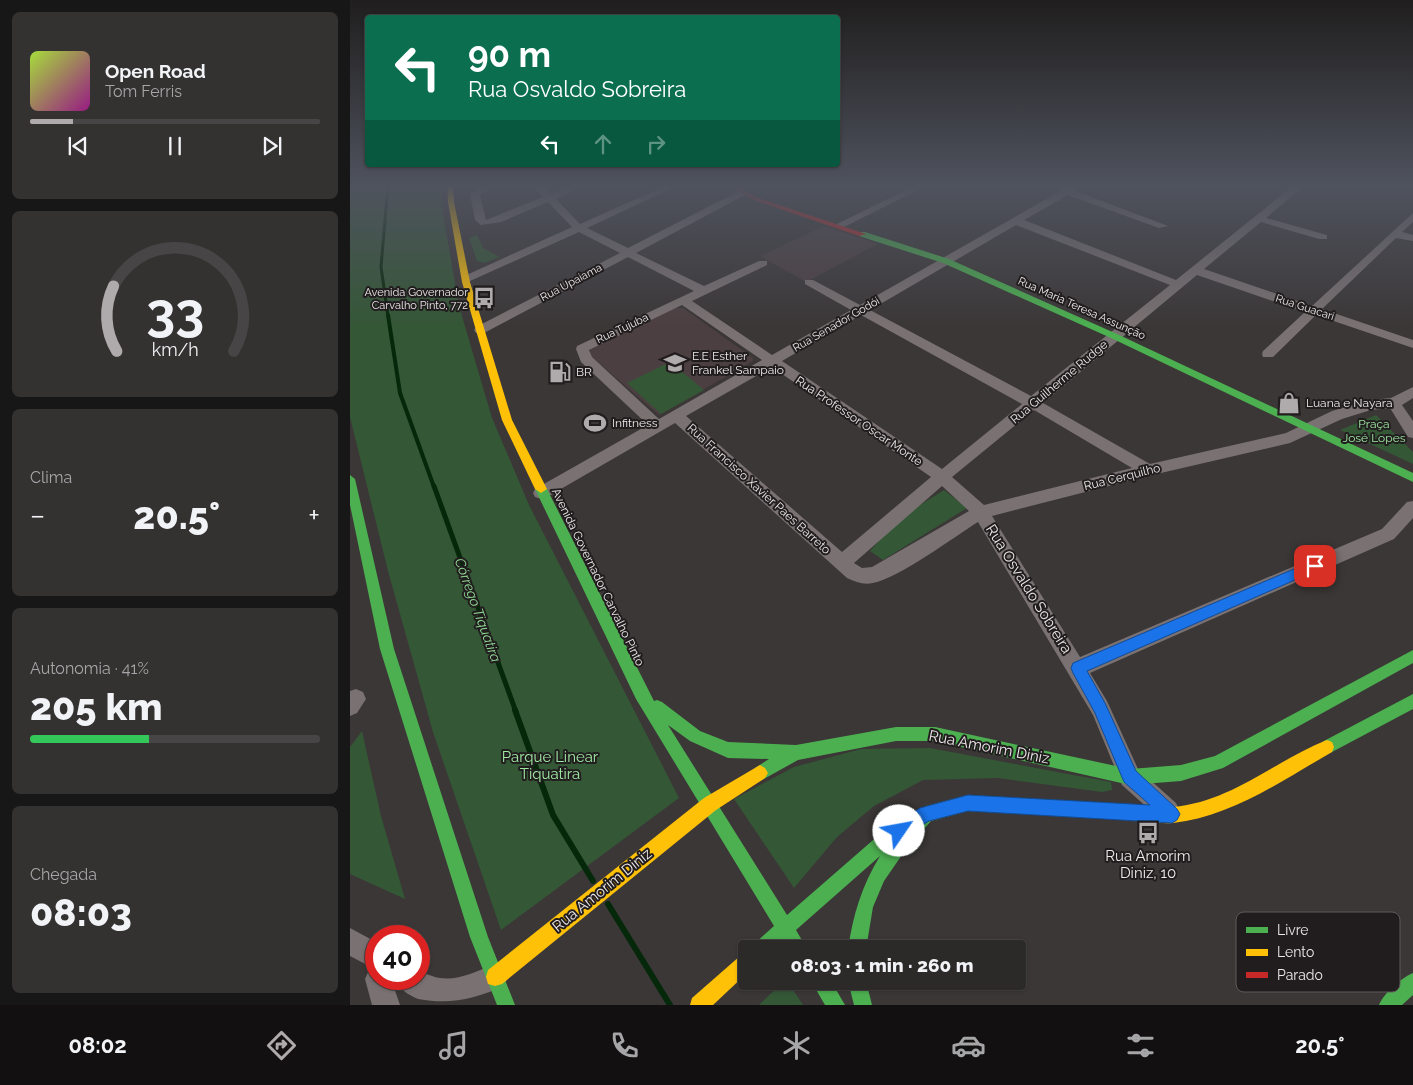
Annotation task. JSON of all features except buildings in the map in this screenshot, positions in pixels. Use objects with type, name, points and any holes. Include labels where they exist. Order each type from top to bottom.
[{"type":"street","name":"Avenida Governador Carvalho Pinto","points":[[457,232],[466,279],[507,420],[541,493],[641,694],[793,940]]},
{"type":"street","points":[[466,279],[570,232]]},
{"type":"street","points":[[587,232],[704,291]]},
{"type":"street","name":"Rua Upaiama","points":[[480,330],[662,232]]},
{"type":"street","name":"Rua Maria Teresa Assunção","points":[[856,232],[946,261],[1114,336],[1312,428],[1413,478]]},
{"type":"street","name":"Rua Senador Godói","points":[[541,493],[997,232]]},
{"type":"street","points":[[1044,232],[1179,285]]},
{"type":"street","name":"Rua Guilherme Rudge","points":[[842,563],[942,477],[1244,232]]},
{"type":"street","points":[[1305,232],[1323,237]]},
{"type":"street","points":[[1268,354],[1396,232]]},
{"type":"street","points":[[1394,234],[1413,238]]},
{"type":"street","name":"Rua Tujuba","points":[[658,426],[586,360],[582,349],[763,263]]},
{"type":"street","name":"Rua Guacari","points":[[1197,271],[1413,344]]},
{"type":"street","points":[[809,282],[1034,404],[1148,470]]},
{"type":"street","name":"Rua Professor Oscar Monte","points":[[683,300],[942,477],[981,512]]},
{"type":"street","name":"Rua Cerquilho","points":[[842,563],[853,573],[862,576],[874,575],[895,565],[981,512],[1148,470],[1290,438],[1354,409],[1394,403],[1413,392]]},
{"type":"street","points":[[1394,403],[1413,433]]},
{"type":"street","name":"Rua Francisco Xavier Paes Barreto","points":[[676,415],[842,563]]},
{"type":"street","points":[[350,478],[387,649],[479,937],[506,1005]]},
{"type":"street","points":[[1078,668],[1388,534],[1413,506]]},
{"type":"street","name":"Rua Osvaldo Sobreira","points":[[981,512],[1078,668],[1100,708],[1130,776],[1172,814]]},
{"type":"street","name":"Rua Amorim Diniz","points":[[425,990],[438,994],[454,993],[495,977],[710,804],[744,782],[796,753],[896,734],[935,734],[1130,776],[1181,773],[1218,763],[1413,656]]},
{"type":"street","points":[[641,694],[694,736],[709,744],[728,750],[796,753]]},
{"type":"street","points":[[769,940],[886,840],[926,814],[968,803],[1172,814],[1197,811],[1222,803],[1413,701]]},
{"type":"street","points":[[858,940],[866,895],[882,863],[926,814]]},
{"type":"street","points":[[699,1005],[738,969]]},
{"type":"street","points":[[1388,1005],[1413,982]]},
{"type":"street","points":[[381,990],[386,1005]]},
{"type":"street","points":[[826,990],[836,1005]]},
{"type":"street","points":[[859,990],[863,1005]]},
{"type":"shaded area","points":[[811,232],[842,232],[878,244],[806,282],[760,256]]},
{"type":"shaded area","name":"E.E Esther Frankel Sampaio","points":[[675,308],[683,308],[753,358],[753,361],[659,415],[591,356],[590,352],[591,349]]},
{"type":"green space","name":"Parque Linear Tiquatira","points":[[350,232],[446,232],[459,306],[492,418],[529,505],[679,798],[501,930],[433,732],[388,571],[350,417]]},
{"type":"green space","points":[[477,235],[483,248],[500,257],[484,263],[477,261],[469,238]]},
{"type":"green space","points":[[670,362],[704,390],[661,414],[627,383]]},
{"type":"green space","name":"Praça José Lopes","points":[[1376,415],[1413,452],[1413,464],[1340,430]]},
{"type":"green space","points":[[944,490],[967,508],[883,560],[870,551],[901,517]]},
{"type":"green space","points":[[362,731],[381,816],[405,899],[350,874],[350,747]]},
{"type":"green space","points":[[930,748],[1111,782],[1112,790],[1102,792],[998,778],[923,780],[874,806],[837,837],[794,888],[734,799],[794,767],[861,749]]},
{"type":"green space","points":[[775,990],[793,990],[803,1005],[759,1005]]},
{"type":"waterway","name":"Córrego Tiquatira","points":[[384,232],[381,267],[388,316]]},
{"type":"waterway","name":"Córrego Tiquatira","points":[[388,315],[400,393],[434,487]]},
{"type":"waterway","name":"Córrego Tiquatira","points":[[434,486],[516,712]]},
{"type":"waterway","name":"Córrego Tiquatira","points":[[515,710],[553,815],[593,881]]},
{"type":"waterway","name":"Córrego Tiquatira","points":[[608,904],[670,1005]]},
{"type":"traffic: fast","points":[[862,234],[946,261],[1114,336],[1413,478]]},
{"type":"traffic: fast","points":[[350,479],[387,649],[479,937],[506,1005]]},
{"type":"traffic: fast","points":[[541,489],[641,694],[792,940]]},
{"type":"traffic: fast","points":[[760,773],[796,753],[896,734],[935,734],[1130,777],[1181,773],[1218,763],[1413,656]]},
{"type":"traffic: fast","points":[[1327,747],[1413,701]]},
{"type":"traffic: fast","points":[[657,707],[695,736],[728,750],[796,753]]},
{"type":"traffic: fast","points":[[771,940],[886,840],[926,814],[968,803],[1127,812]]},
{"type":"traffic: fast","points":[[858,940],[864,907],[878,875],[898,846],[926,814]]},
{"type":"traffic: fast","points":[[1388,1005],[1413,982]]},
{"type":"traffic: fast","points":[[826,990],[836,1005]]},
{"type":"traffic: fast","points":[[859,990],[863,1005]]},
{"type":"traffic: slow","points":[[457,232],[466,282],[507,420],[541,489]]},
{"type":"traffic: slow","points":[[1127,812],[1173,815],[1213,806],[1253,789],[1327,747]]},
{"type":"traffic: slow","points":[[495,977],[710,804],[760,773]]},
{"type":"traffic: slow","points":[[699,1005],[738,969]]},
{"type":"traffic: jam","points":[[856,232],[862,234]]},
{"type":"place","name":"Avenida Governador Carvalho Pinto, 772","points":[[484,298]]},
{"type":"place","name":"E.E Esther Frankel Sampaio","points":[[675,363]]},
{"type":"place","name":"BR","points":[[560,372]]},
{"type":"place","name":"Luana e Nayara","points":[[1289,403]]},
{"type":"place","name":"Infitness","points":[[595,423]]},
{"type":"place","name":"Rua Amorim Diniz, 10","points":[[1148,833]]},
{"type":"route","points":[[899,831],[926,814],[968,803],[1172,814],[1130,776],[1100,708],[1078,668],[1315,566]]}]
